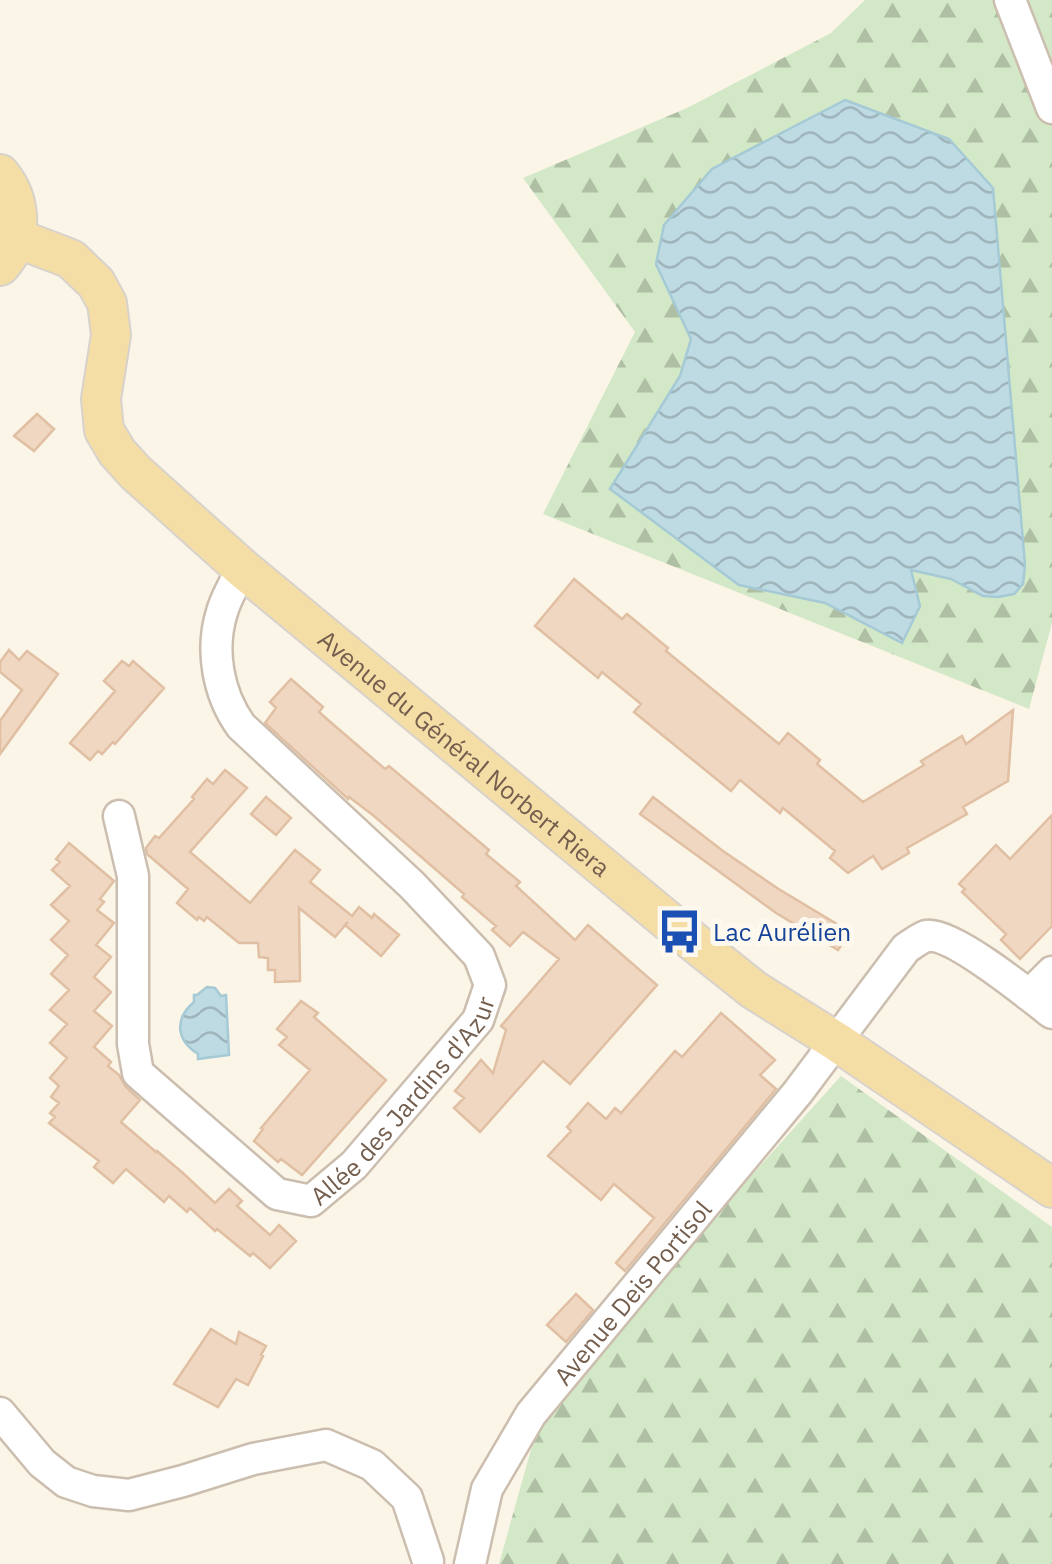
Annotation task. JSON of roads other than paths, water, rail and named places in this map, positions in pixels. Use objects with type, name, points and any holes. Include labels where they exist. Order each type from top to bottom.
[{"type":"main road","points":[[0,174],[16,202],[18,222],[8,252]]},
{"type":"main road","name":"Avenue du Général Norbert Riera","points":[[8,252],[71,259],[96,283],[106,303],[111,334],[101,399],[104,430],[135,472],[242,568],[754,990],[1052,1188]]},
{"type":"street","points":[[1010,0],[1052,108]]},
{"type":"street","name":"Allée des Jardins d'Azur","points":[[119,816],[133,876],[132,1044],[138,1073],[277,1194],[311,1201],[354,1165],[478,1020],[490,985],[479,956],[412,885],[234,716],[220,681],[216,644],[222,610],[242,568]]},
{"type":"street","name":"Avenue Deis Portisol","points":[[470,1564],[487,1489],[531,1414],[837,1042],[906,948],[926,936],[946,939],[1040,1004]]},
{"type":"street","points":[[1040,1004],[1052,972]]},
{"type":"street","points":[[0,1414],[42,1463],[66,1482],[93,1491],[129,1494],[252,1459],[326,1445],[372,1464],[406,1498],[428,1561]]},
{"type":"water","points":[[845,100],[949,139],[993,188],[1025,565],[1023,584],[1014,594],[983,596],[951,579],[911,570],[920,606],[902,643],[825,603],[739,585],[610,489],[680,376],[691,339],[656,264],[664,225],[712,169]]},
{"type":"water","points":[[207,987],[226,995],[229,1055],[198,1059],[180,1029],[194,995]]},
{"type":"place","name":"Lac Aurélien","points":[[680,931]]}]
